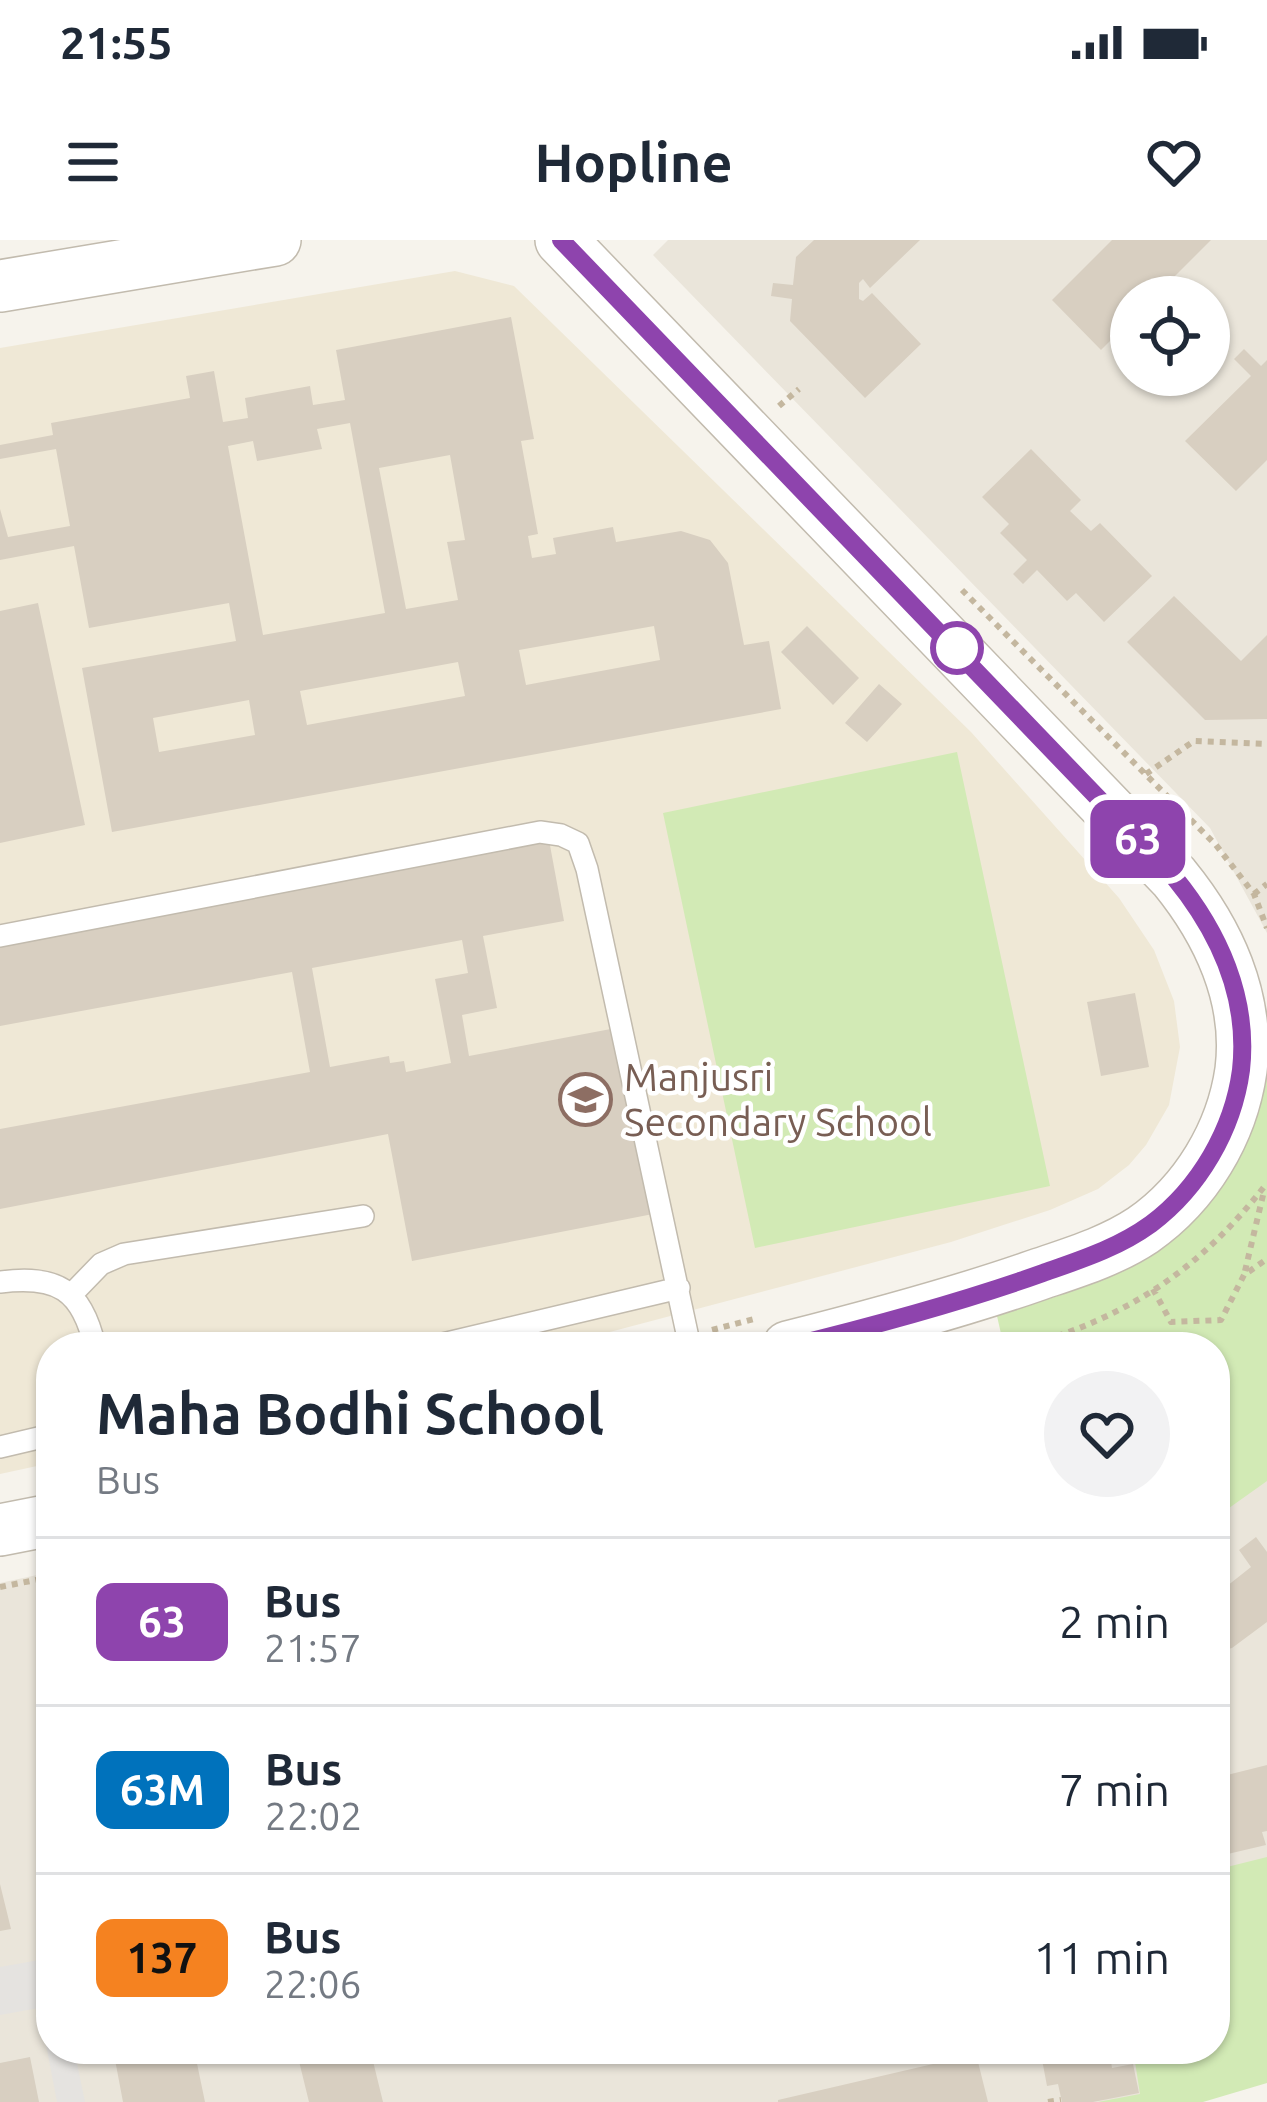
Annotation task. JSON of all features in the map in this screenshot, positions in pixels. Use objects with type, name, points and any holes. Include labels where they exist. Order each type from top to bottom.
[{"type":"street","points":[[0,286],[275,240]]},
{"type":"street","points":[[561,240],[1174,877],[1216,940],[1239,1006],[1241,1062],[1229,1119],[1196,1178],[1150,1225],[1104,1252],[978,1296],[782,1330]]},
{"type":"street","points":[[0,1530],[36,1523]]},
{"type":"lane","points":[[0,936],[540,832],[578,843],[686,1332]]},
{"type":"lane","points":[[73,1294],[100,1264],[124,1254],[363,1216]]},
{"type":"lane","points":[[0,1282],[37,1278],[73,1294],[92,1332]]},
{"type":"lane","points":[[493,1332],[679,1288]]},
{"type":"lane","points":[[0,1447],[36,1439]]},
{"type":"path","points":[[779,406],[799,389]]},
{"type":"path","points":[[1146,774],[1194,740],[1267,744]]},
{"type":"path","points":[[1254,894],[1267,884]]},
{"type":"path","points":[[1153,1289],[1171,1322],[1221,1319],[1244,1275],[1266,1184]]},
{"type":"path","points":[[1067,1332],[1109,1318],[1207,1252],[1266,1184]]},
{"type":"path","points":[[1244,1275],[1267,1259]]},
{"type":"path","points":[[0,1587],[36,1580]]},
{"type":"path","points":[[1048,2102],[1061,2099]]},
{"type":"shaded area","points":[[668,240],[1267,240],[1267,933],[1210,828],[653,255]]},
{"type":"shaded area","points":[[455,271],[514,286],[971,732],[1119,898],[1154,950],[1174,1001],[1180,1047],[1169,1105],[1146,1145],[1098,1189],[1050,1210],[951,1242],[610,1332],[36,1332],[36,1466],[0,1474],[0,348]]},
{"type":"shaded area","points":[[1267,1304],[1267,2072],[1159,2102],[0,2102],[0,1583],[36,1575],[36,2064],[1230,2064],[1230,1332],[1092,1332]]},
{"type":"shaded area","points":[[36,1961],[36,2009],[0,2015],[0,1967]]},
{"type":"shaded area","points":[[50,2064],[77,2064],[85,2102],[57,2102]]},
{"type":"green space","points":[[957,752],[1050,1186],[755,1248],[663,813]]},
{"type":"green space","points":[[1263,1013],[1267,1014],[1267,1481],[1230,1507],[1230,1332],[1001,1332],[997,1316],[1128,1269],[1187,1228],[1237,1164],[1257,1114],[1265,1070]]},
{"type":"green space","points":[[1267,1857],[1267,2083],[1203,2102],[1098,2102],[1140,2094],[1135,2064],[1230,2064],[1230,1866]]},
{"type":"building","points":[[814,240],[920,240],[870,288],[863,279],[859,283],[859,299],[872,293],[921,344],[865,398],[790,321],[792,299],[771,296],[773,283],[793,285],[796,257]]},
{"type":"building","points":[[1112,240],[1211,240],[1175,276],[1110,276],[1110,341],[1101,350],[1052,300]]},
{"type":"building","points":[[511,317],[534,439],[521,441],[538,534],[528,536],[532,558],[556,554],[553,538],[613,527],[616,542],[681,531],[710,540],[728,563],[744,645],[769,641],[781,709],[112,832],[82,668],[236,641],[229,603],[89,628],[74,546],[0,560],[0,509],[8,537],[70,526],[56,449],[0,459],[0,445],[53,435],[51,423],[190,398],[186,376],[214,371],[223,422],[248,418],[245,398],[310,386],[313,405],[345,400],[336,350]],"holes":[[[350,423],[385,613],[263,635],[228,446],[253,441],[257,461],[322,449],[317,429]],[[450,455],[465,540],[447,542],[458,600],[406,609],[379,468]],[[654,626],[660,660],[526,685],[519,650]],[[458,662],[465,696],[307,725],[300,691]],[[249,700],[255,735],[159,752],[153,718]]]},
{"type":"building","points":[[1244,349],[1261,366],[1267,360],[1267,460],[1236,491],[1185,441],[1251,376],[1234,359]]},
{"type":"building","points":[[1031,449],[1081,500],[1070,511],[1091,531],[1100,523],[1152,576],[1104,622],[1076,593],[1067,601],[1037,570],[1023,584],[1013,574],[1027,560],[1000,533],[1009,524],[982,497]]},
{"type":"building","points":[[1174,596],[1241,661],[1267,635],[1267,719],[1205,720],[1127,642]]},
{"type":"building","points":[[38,603],[85,825],[0,843],[0,611]]},
{"type":"building","points":[[807,626],[859,678],[833,705],[781,652]]},
{"type":"building","points":[[879,684],[902,704],[867,742],[845,723]]},
{"type":"building","points":[[549,840],[564,921],[483,936],[497,1008],[462,1015],[469,1056],[616,1028],[653,1214],[412,1261],[388,1134],[0,1209],[0,1129],[310,1072],[292,972],[0,1026],[0,946]],"holes":[[[462,940],[468,973],[435,979],[451,1063],[406,1072],[404,1061],[390,1063],[389,1056],[330,1067],[312,968]]]},
{"type":"building","points":[[1135,993],[1149,1067],[1101,1076],[1087,1002]]},
{"type":"building","points":[[1256,1537],[1267,1552],[1267,1622],[1230,1648],[1230,1584],[1251,1567],[1239,1550]]},
{"type":"building","points":[[1267,1765],[1267,1831],[1262,1832],[1266,1845],[1230,1853],[1230,1774]]},
{"type":"building","points":[[0,1884],[11,1929],[0,1931]]},
{"type":"building","points":[[30,2057],[39,2102],[0,2102],[0,2063]]},
{"type":"building","points":[[116,2064],[197,2064],[205,2102],[123,2102]]},
{"type":"building","points":[[300,2064],[374,2064],[383,2102],[309,2102]]},
{"type":"building","points":[[933,2064],[978,2064],[988,2102],[778,2102]]},
{"type":"building","points":[[1043,2064],[1111,2064],[1112,2068],[1133,2064],[1139,2093],[1062,2102],[1058,2084],[1047,2086]]},
{"type":"bus line","name":"63","points":[[561,240],[1174,877],[1216,940],[1232,977],[1242,1049],[1238,1090],[1212,1155],[1173,1205],[1104,1252],[978,1296],[843,1332]]},
{"type":"place","name":"Manjusri Secondary School","points":[[585,1099]]}]
